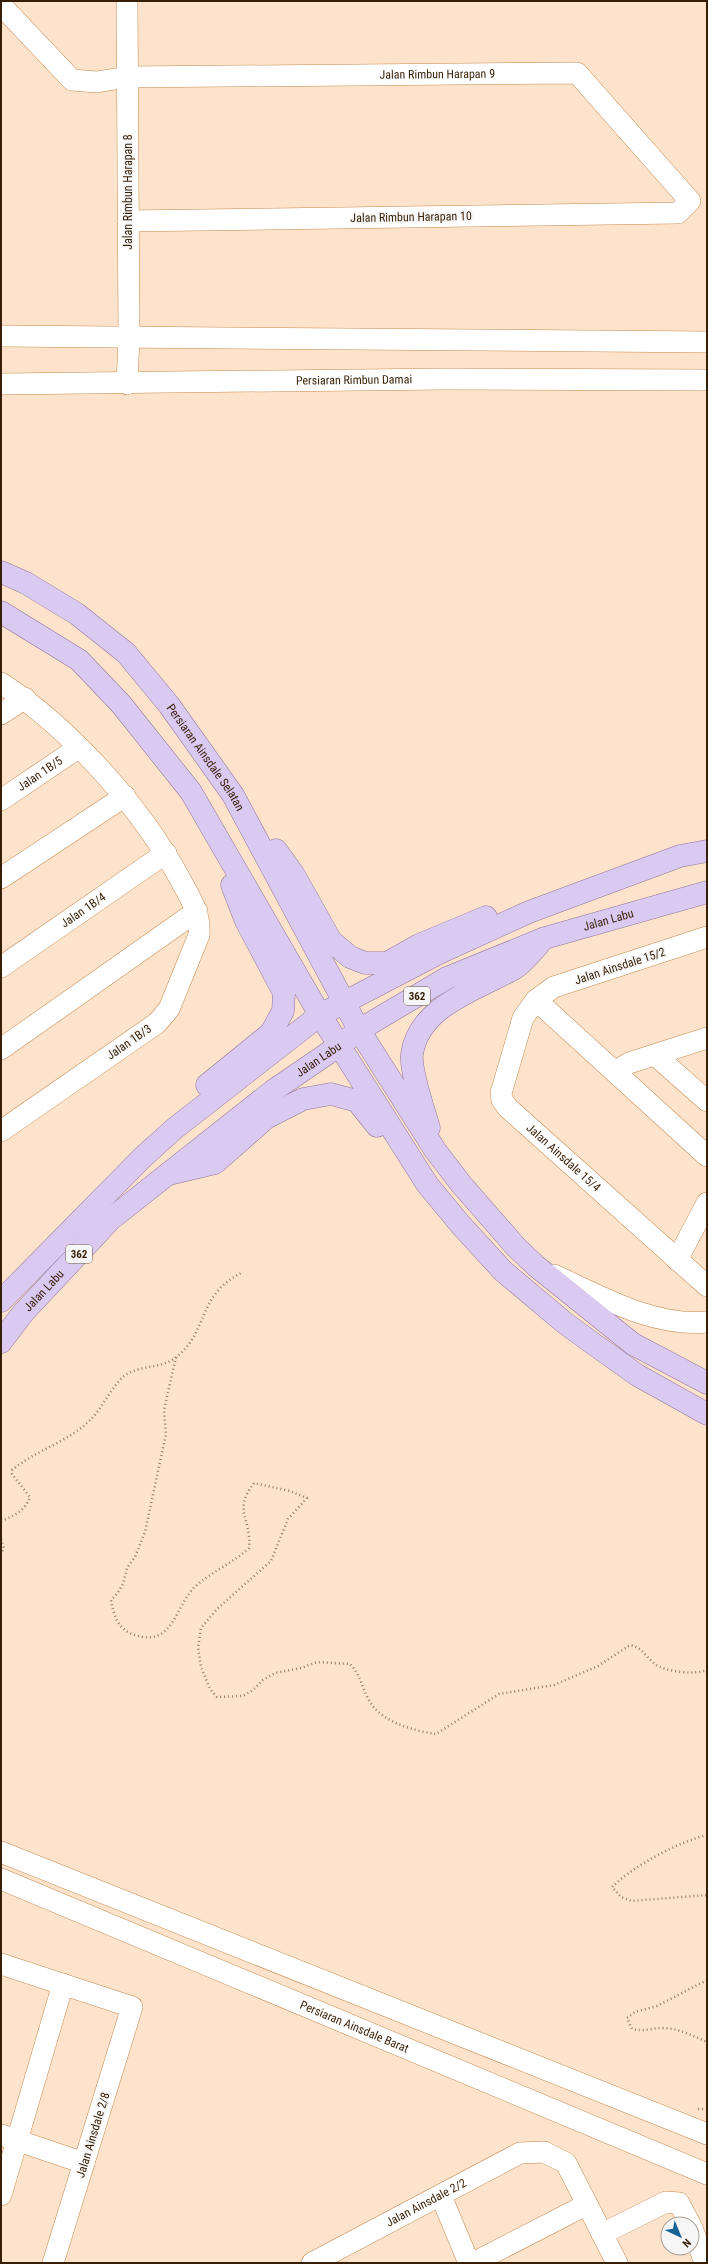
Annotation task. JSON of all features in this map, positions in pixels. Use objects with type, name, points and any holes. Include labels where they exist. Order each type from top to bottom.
[{"type":"main road","name":"Persiaran Ainsdale Selatan","points":[[1,572],[26,583],[77,614],[126,653],[169,705],[234,795],[359,1030],[435,1150],[461,1184],[516,1247],[536,1266],[633,1344],[707,1383]]},
{"type":"main road","points":[[1,612],[79,660],[121,704],[191,792],[320,1015],[427,1184],[460,1224],[503,1271],[566,1324],[637,1375],[707,1414]]},
{"type":"main road","points":[[249,824],[277,851],[294,875],[332,941],[350,957],[365,963],[387,963],[425,942],[492,914],[529,912]]},
{"type":"main road","points":[[144,1157],[166,1123],[193,1097],[271,1033],[283,1011],[284,993],[246,921],[233,888],[217,838]]},
{"type":"main road","name":"Jalan Labu","points":[[1,1302],[144,1157],[174,1130],[320,1015],[439,953],[529,912],[680,856],[707,851]]},
{"type":"main road","name":"Jalan Labu","points":[[1,1342],[23,1313],[111,1219],[274,1090],[340,1045],[359,1030],[447,978],[546,938],[707,892]]},
{"type":"main road","points":[[435,1150],[417,1084],[412,1055],[418,1036],[436,1012],[517,967],[546,938]]},
{"type":"main road","points":[[166,1175],[216,1163],[266,1118],[303,1099],[332,1094],[357,1101],[378,1127],[415,1165]]},
{"type":"street","name":"Jalan Rimbun Harapan 8","points":[[127,1],[129,338],[127,384]]},
{"type":"street","name":"Jalan Rimbun Harapan 9","points":[[1,5],[72,80],[96,82],[128,77],[577,73],[690,201]]},
{"type":"street","name":"Jalan Rimbun Harapan 10","points":[[128,221],[678,213],[690,201]]},
{"type":"street","points":[[1,336],[707,342]]},
{"type":"street","name":"Persiaran Rimbun Damai","points":[[1,384],[127,384],[443,378],[707,380]]},
{"type":"street","points":[[1,683],[25,698],[78,748],[124,796],[166,853],[197,911],[1,1049]]},
{"type":"street","points":[[1,714],[25,698]]},
{"type":"street","name":"Jalan 1B/5","points":[[1,800],[78,748]]},
{"type":"street","points":[[1,878],[124,796]]},
{"type":"street","name":"Jalan 1B/4","points":[[1,967],[166,853]]},
{"type":"street","name":"Jalan 1B/3","points":[[1,1131],[157,1023],[169,1009],[198,935],[200,924],[197,911]]},
{"type":"street","name":"Jalan Ainsdale 15/2","points":[[536,1000],[554,987],[707,937]]},
{"type":"street","points":[[536,1000],[707,1156]]},
{"type":"street","name":"Jalan Ainsdale 15/4","points":[[536,1000],[523,1018],[501,1092],[502,1100],[508,1108],[707,1286]]},
{"type":"street","points":[[615,1072],[629,1063],[707,1038]]},
{"type":"street","points":[[655,1055],[707,1101]]},
{"type":"street","points":[[677,1260],[707,1203]]},
{"type":"street","points":[[536,1266],[620,1306],[651,1316],[691,1324],[707,1322]]},
{"type":"street","points":[[1,1852],[658,2116],[707,2134]]},
{"type":"street","name":"Persiaran Ainsdale Barat","points":[[1,1879],[707,2174]]},
{"type":"street","points":[[1,1964],[63,1984],[9,2138],[1,2195]]},
{"type":"street","name":"Jalan Ainsdale 2/8","points":[[53,2263],[132,2007],[63,1984]]},
{"type":"street","points":[[658,2116],[707,2123]]},
{"type":"street","points":[[9,2138],[84,2163]]},
{"type":"street","name":"Jalan Ainsdale 2/2","points":[[312,2263],[339,2257],[441,2196],[520,2153],[544,2152],[566,2163],[586,2205]]},
{"type":"street","points":[[441,2196],[469,2263]]},
{"type":"street","points":[[602,2234],[666,2202],[679,2203],[686,2216]]},
{"type":"street","points":[[473,2263],[586,2205],[617,2263]]},
{"type":"street","points":[[700,2250],[705,2263]]},
{"type":"path","points":[[1,1521],[20,1511],[28,1504],[30,1497],[12,1474],[12,1470],[92,1418],[116,1384],[126,1374],[158,1367],[176,1357],[192,1338],[213,1295],[230,1278],[243,1272]]},
{"type":"path","points":[[176,1357],[164,1410],[166,1434],[144,1532],[135,1557],[127,1568],[123,1584],[111,1600],[118,1625],[126,1632],[148,1638],[168,1630],[188,1594],[197,1584],[238,1559],[249,1548],[250,1538],[242,1507],[245,1495],[254,1483],[282,1488],[307,1498],[288,1519],[271,1561],[217,1609],[201,1628],[198,1648],[201,1667],[210,1689],[217,1697],[243,1696],[253,1690],[263,1680],[275,1673],[301,1668],[317,1662],[350,1664],[357,1671],[370,1703],[391,1721],[414,1731],[436,1734],[499,1694],[554,1685],[598,1666],[630,1645],[637,1646],[655,1664],[664,1667],[691,1673],[701,1673],[707,1670]]},
{"type":"path","points":[[1,1539],[4,1548],[1,1553]]},
{"type":"path","points":[[707,1835],[642,1863],[626,1874],[612,1887],[620,1897],[631,1901],[707,1895]]},
{"type":"path","points":[[707,1980],[657,2006],[635,2012],[627,2018],[632,2029],[643,2032],[662,2028],[679,2030],[707,2042]]}]
